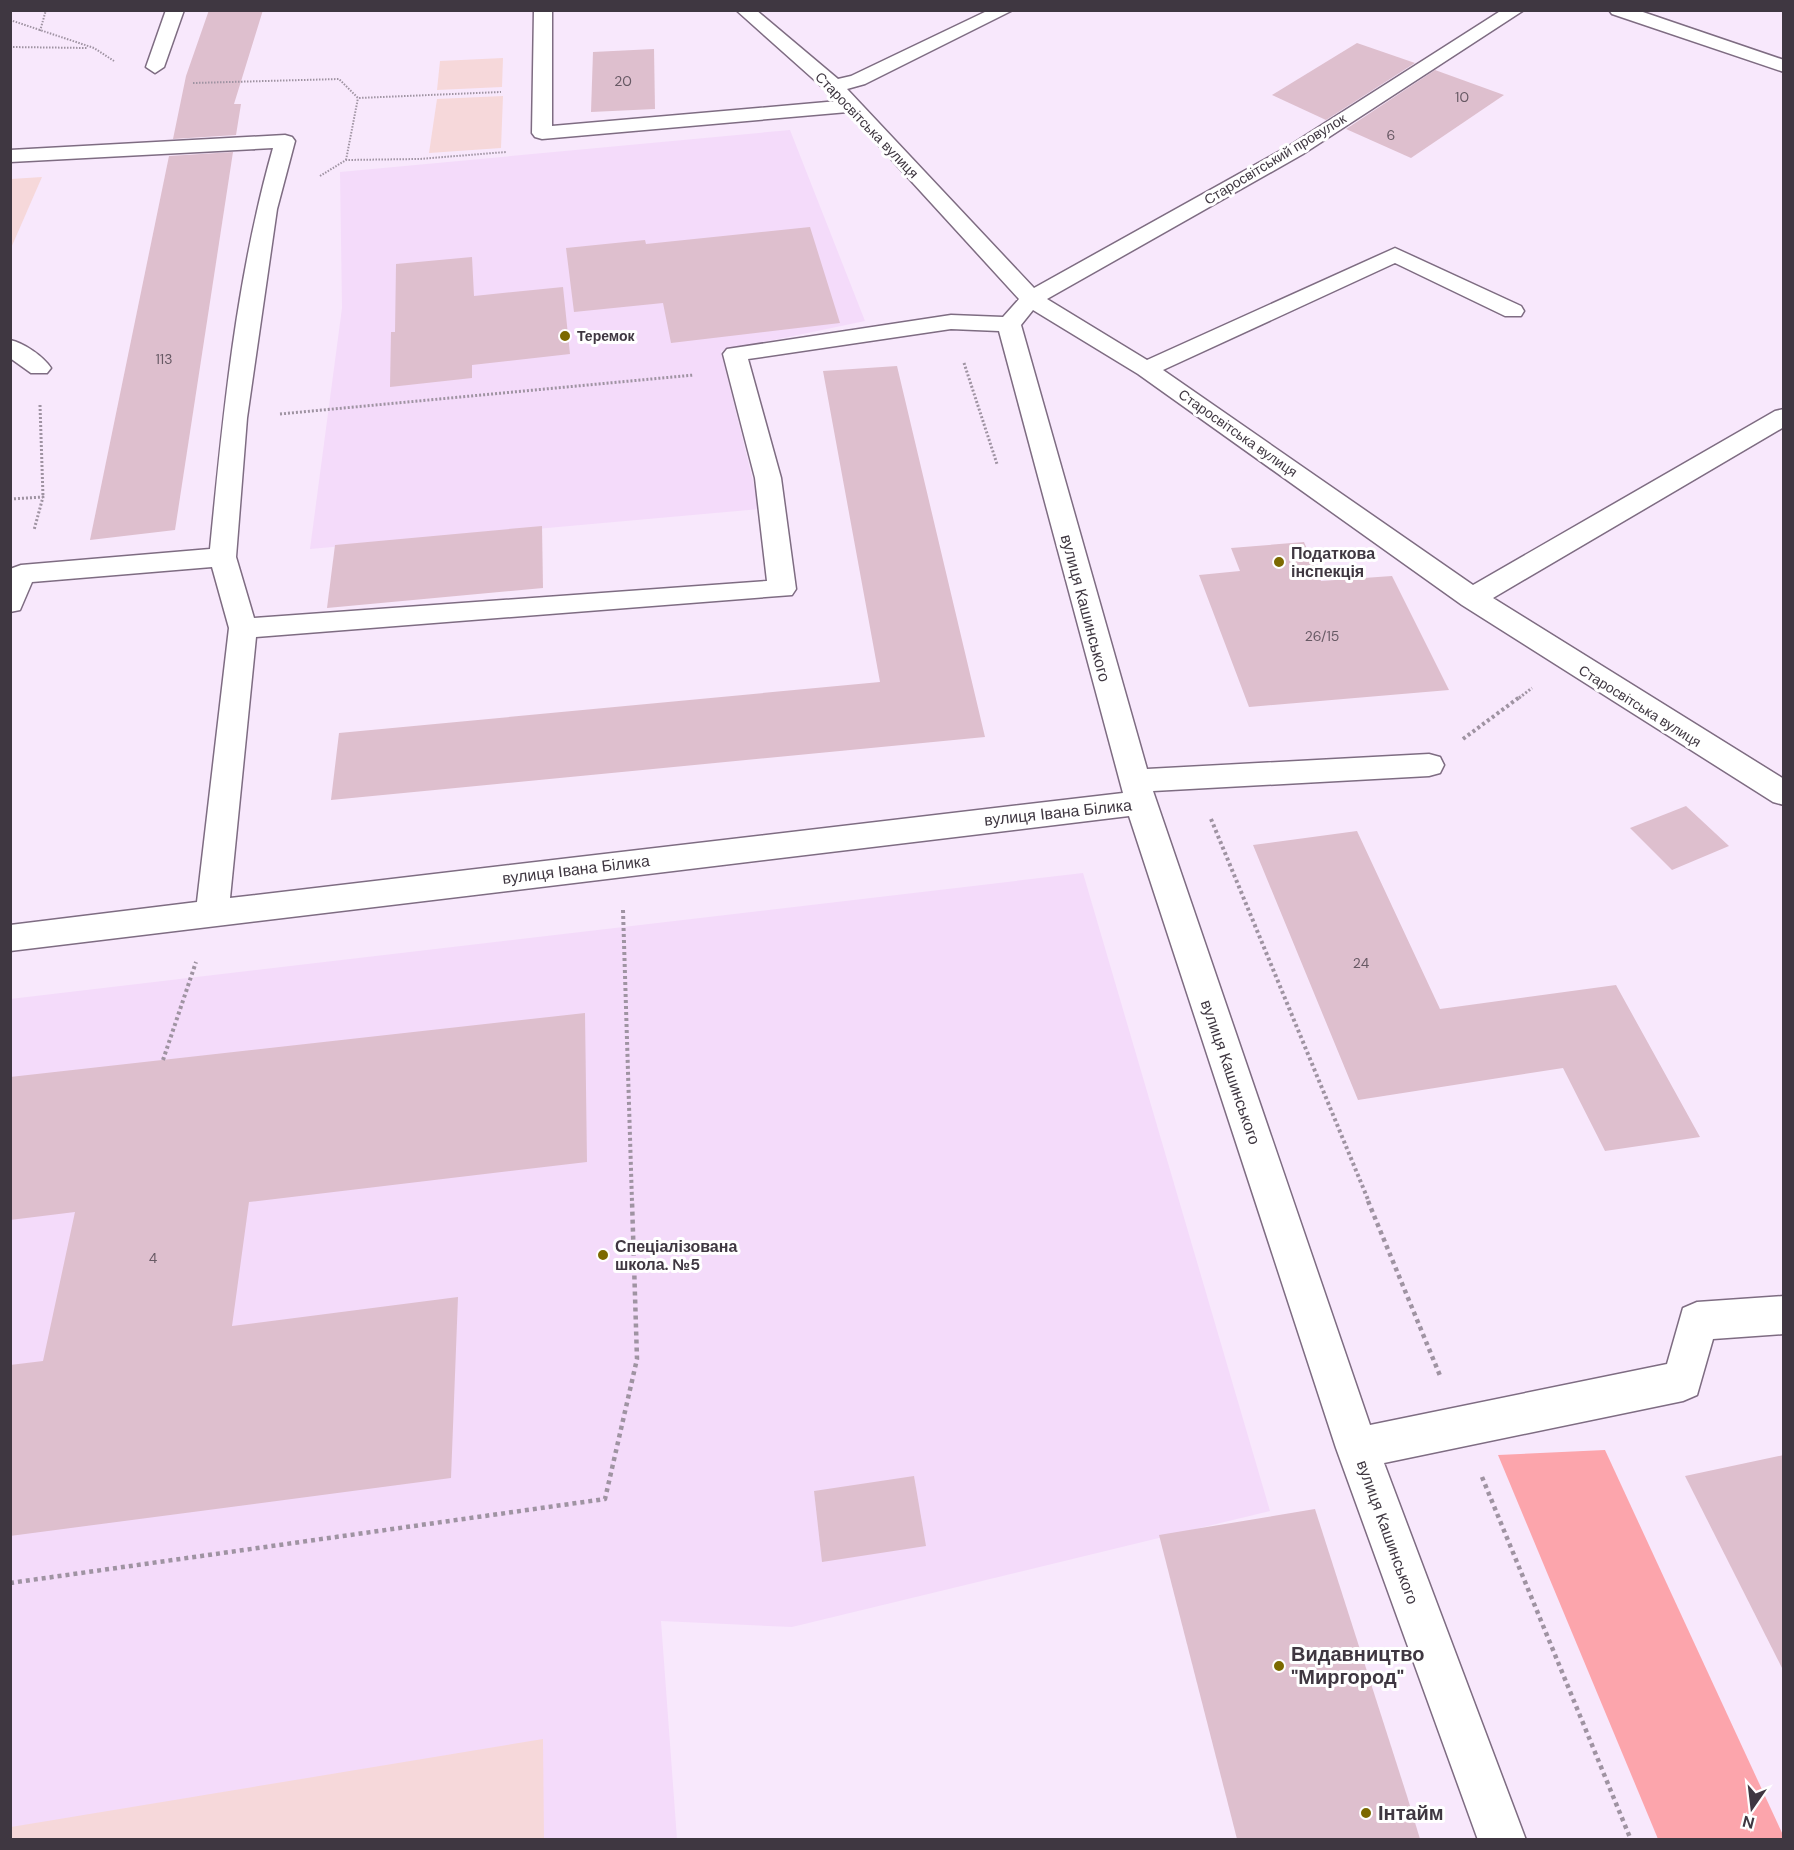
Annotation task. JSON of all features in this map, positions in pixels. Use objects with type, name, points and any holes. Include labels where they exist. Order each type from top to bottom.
[{"type":"street","points":[[155,67],[175,10]]},
{"type":"street","points":[[543,10],[542,133],[852,106]]},
{"type":"street","name":"Старосвітська вулиця","points":[[745,10],[834,86],[1020,312],[1146,369],[1472,598],[1572,664],[1784,794]]},
{"type":"street","points":[[834,86],[858,80],[1004,10]]},
{"type":"street","name":"Старосвітський провулок","points":[[1020,312],[1296,150],[1515,10]]},
{"type":"street","points":[[1618,10],[1784,66]]},
{"type":"street","points":[[10,156],[285,141],[266,209],[235,418],[223,556],[243,628],[212,913]]},
{"type":"street","points":[[1146,369],[1395,255],[1513,311]]},
{"type":"street","points":[[243,628],[782,589],[768,478],[735,354],[1020,312]]},
{"type":"street","name":"вулиця Кашинського","points":[[1020,312],[1137,793],[1357,1448],[1502,1839]]},
{"type":"street","points":[[10,347],[39,368]]},
{"type":"street","points":[[1472,598],[1784,416]]},
{"type":"street","points":[[10,603],[21,574],[223,556]]},
{"type":"street","name":"вулиця Івана Білика","points":[[10,938],[1097,806],[1137,793],[1429,765]]},
{"type":"street","points":[[1357,1448],[1683,1381],[1697,1321],[1784,1315]]},
{"type":"path","points":[[40,32],[46,10]]},
{"type":"path","points":[[10,20],[40,32],[94,48],[121,66]]},
{"type":"path","points":[[10,47],[94,48]]},
{"type":"path","points":[[184,83],[339,80],[358,98],[541,90]]},
{"type":"path","points":[[346,160],[358,98]]},
{"type":"path","points":[[266,209],[346,160],[419,159],[543,148],[542,133]]},
{"type":"path","points":[[21,574],[44,497],[39,368]]},
{"type":"path","points":[[235,418],[739,371]]},
{"type":"path","points":[[10,500],[44,497]]},
{"type":"path","points":[[1429,765],[1548,676],[1572,664]]},
{"type":"path","points":[[1207,809],[1631,1839]]},
{"type":"path","points":[[10,1583],[605,1499],[637,1359],[623,904]]},
{"type":"path","points":[[163,1060],[197,958],[186,960]]},
{"type":"shaded area","points":[[503,58],[502,87],[437,90],[440,61]]},
{"type":"shaded area","points":[[503,96],[501,148],[429,153],[437,99]]},
{"type":"shaded area","name":"Теремок","points":[[790,130],[865,321],[721,351],[760,509],[310,549],[342,308],[340,172]]},
{"type":"shaded area","points":[[42,177],[11,248],[11,179]]},
{"type":"shaded area","name":"Спеціалізована школа. №5","points":[[1083,873],[1270,1511],[792,1627],[661,1621],[677,1839],[11,1839],[10,999]]},
{"type":"shaded area","points":[[1605,1450],[1783,1839],[1658,1839],[1498,1455]]},
{"type":"shaded area","points":[[543,1739],[544,1839],[11,1839],[11,1827]]},
{"type":"building","points":[[209,10],[263,10],[234,104],[241,104],[236,135],[173,139],[186,76]]},
{"type":"building","points":[[1357,43],[1415,63],[1326,120],[1272,95]]},
{"type":"building","points":[[654,49],[655,109],[591,112],[593,52]]},
{"type":"building","points":[[1435,70],[1504,95],[1411,158],[1346,129]]},
{"type":"building","points":[[233,152],[175,530],[90,540],[169,156]]},
{"type":"building","points":[[810,227],[840,323],[671,343],[663,303],[574,312],[566,248],[645,240],[646,244]]},
{"type":"building","points":[[472,257],[474,296],[563,287],[570,354],[472,365],[472,378],[390,387],[391,332],[395,332],[396,264]]},
{"type":"building","points":[[897,366],[985,737],[331,800],[339,733],[880,682],[823,371]]},
{"type":"building","points":[[542,526],[543,588],[327,608],[335,545]]},
{"type":"building","points":[[1304,542],[1321,581],[1392,576],[1449,690],[1249,707],[1199,575],[1240,571],[1231,548]]},
{"type":"building","points":[[1686,806],[1729,846],[1672,870],[1630,828]]},
{"type":"building","points":[[1357,831],[1440,1009],[1616,985],[1700,1137],[1605,1151],[1563,1068],[1358,1100],[1253,845]]},
{"type":"building","points":[[585,1013],[587,1162],[249,1202],[232,1326],[458,1297],[451,1478],[10,1536],[10,1365],[43,1361],[75,1212],[10,1220],[10,1077]]},
{"type":"building","points":[[1784,1455],[1784,1672],[1685,1476]]},
{"type":"building","points":[[914,1476],[926,1546],[822,1562],[814,1491]]},
{"type":"building","name":"Видавництво \"Миргород\"","points":[[1315,1509],[1420,1839],[1237,1839],[1159,1535]]},
{"type":"place","name":"Теремок","points":[[565,336]]},
{"type":"place","name":"Податкова інспекція","points":[[1279,562]]},
{"type":"place","name":"Спеціалізована школа. №5","points":[[603,1255]]},
{"type":"place","name":"Видавництво \"Миргород\"","points":[[1279,1666]]},
{"type":"place","name":"Інтайм","points":[[1366,1813]]}]
